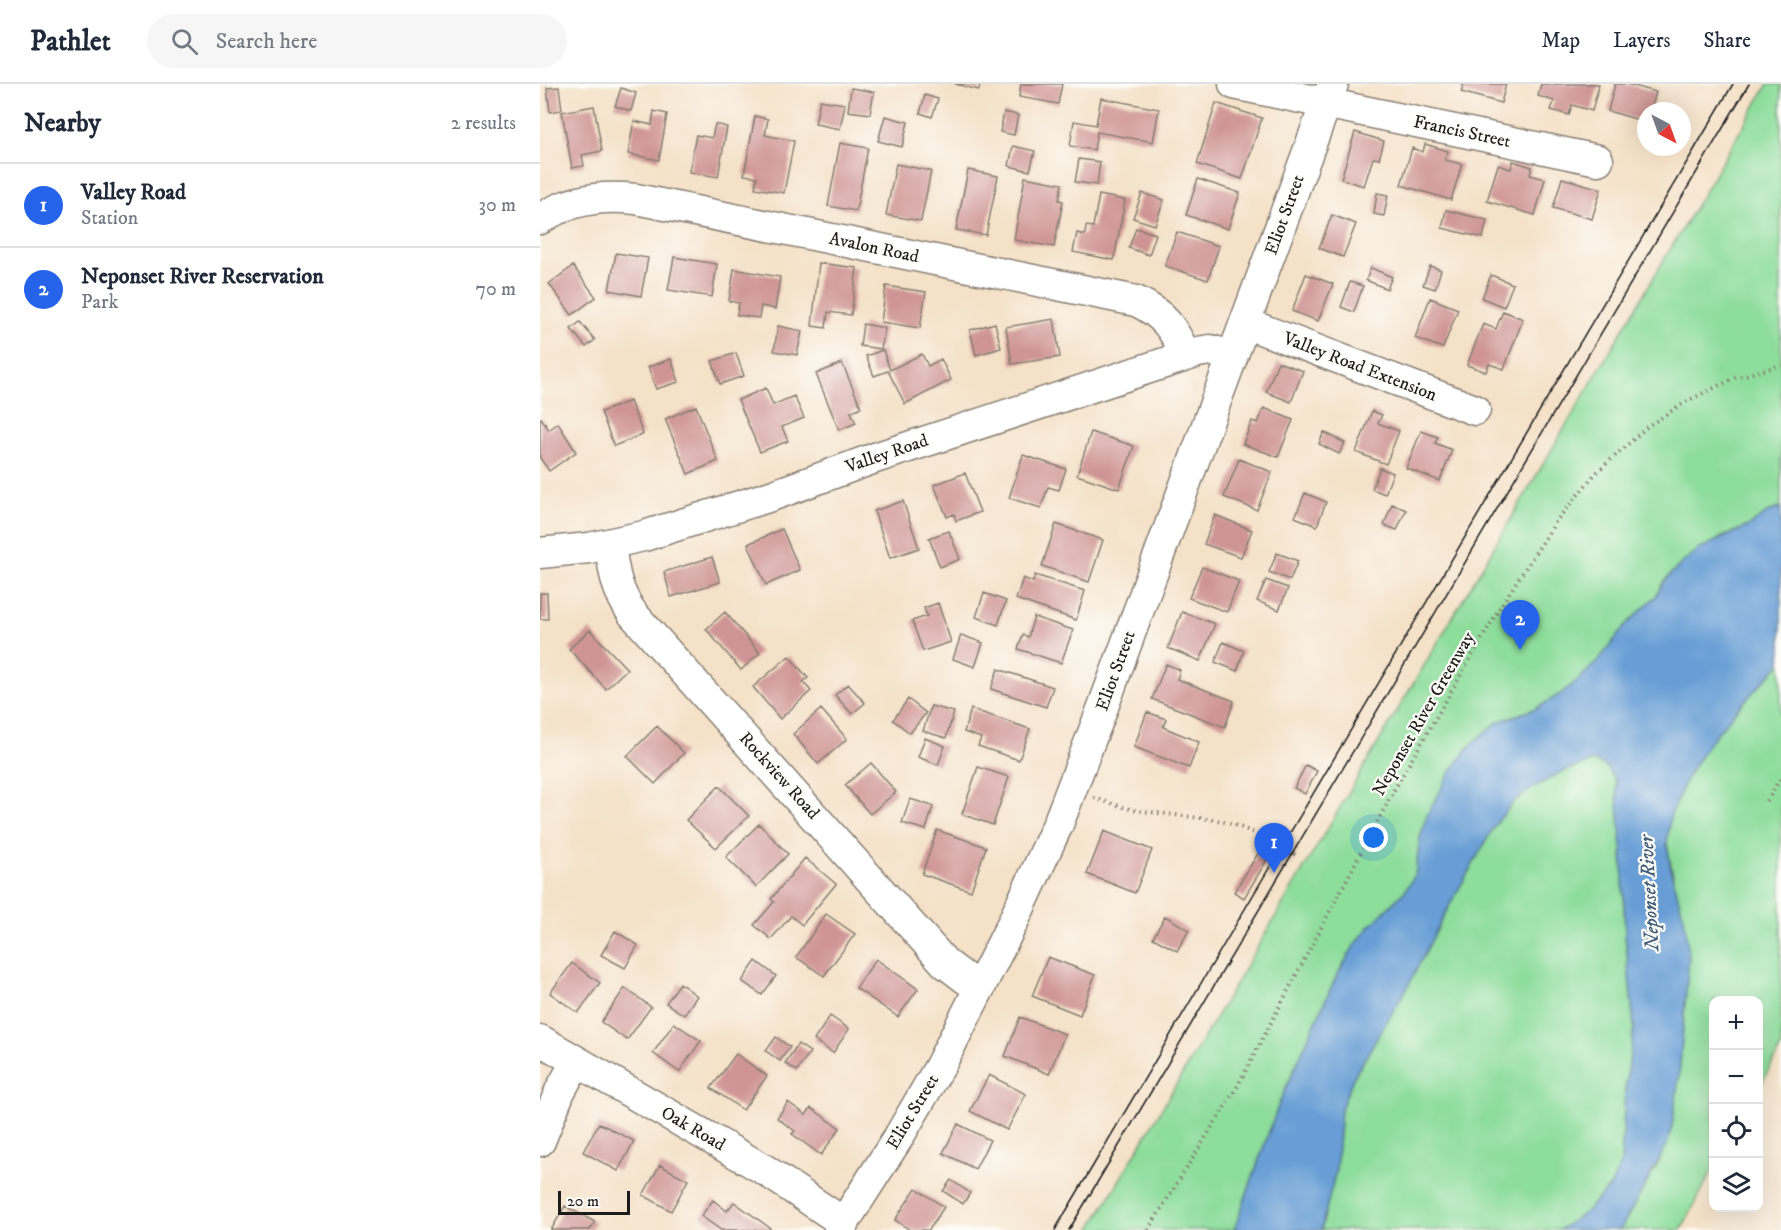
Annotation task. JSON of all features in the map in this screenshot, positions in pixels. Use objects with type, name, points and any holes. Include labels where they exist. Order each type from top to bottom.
[{"type":"street","name":"Francis Street","points":[[1234,84],[1330,94],[1598,160]]},
{"type":"street","name":"Eliot Street","points":[[842,1227],[940,1066],[1029,890],[1071,790],[1330,94]]},
{"type":"street","name":"Avalon Road","points":[[540,219],[565,206],[582,201],[618,197],[636,199],[1136,302],[1158,313],[1168,323],[1186,356]]},
{"type":"street","name":"Valley Road Extension","points":[[1245,323],[1475,410]]},
{"type":"street","name":"Valley Road","points":[[540,553],[610,545],[644,536],[771,496],[875,458],[1198,351],[1210,350],[1232,356]]},
{"type":"street","name":"Rockview Road","points":[[610,545],[615,579],[620,593],[633,614],[945,963],[969,981],[981,986]]},
{"type":"street","name":"Oak Road","points":[[540,1040],[765,1170],[842,1227]]},
{"type":"street","points":[[540,1141],[560,1091],[576,1062]]},
{"type":"path","name":"Neponset River Greenway","points":[[1148,1230],[1237,1087],[1394,790],[1502,604],[1557,520],[1595,474],[1648,426],[1689,400],[1735,378],[1781,365]]},
{"type":"path","points":[[1767,801],[1781,777]]},
{"type":"path","points":[[1071,790],[1133,810],[1217,820],[1235,825],[1297,856]]},
{"type":"green space","points":[[1768,84],[1781,84],[1781,507],[1748,526],[1722,537],[1680,565],[1664,581],[1656,596],[1625,626],[1599,660],[1578,680],[1537,708],[1498,722],[1469,747],[1451,771],[1427,815],[1420,838],[1415,875],[1405,891],[1370,926],[1354,946],[1322,1007],[1280,1101],[1234,1230],[1090,1230]]},
{"type":"green space","points":[[1781,663],[1781,1047],[1763,1081],[1763,996],[1709,996],[1709,1177],[1681,1230],[1620,1230],[1659,1162],[1672,1126],[1679,1076],[1689,955],[1667,844],[1670,817],[1688,775],[1709,743]]},
{"type":"green space","points":[[1594,761],[1606,766],[1616,781],[1622,848],[1625,934],[1634,1027],[1625,1091],[1621,1164],[1610,1187],[1584,1213],[1559,1230],[1321,1230],[1336,1170],[1341,1109],[1353,1078],[1407,988],[1447,910],[1495,825],[1514,801],[1533,788],[1561,772]]},
{"type":"water","name":"Neponset River","points":[[1781,507],[1781,663],[1709,743],[1688,775],[1670,817],[1667,844],[1672,876],[1684,917],[1689,955],[1679,1076],[1667,1145],[1620,1230],[1559,1230],[1584,1213],[1610,1187],[1621,1164],[1625,1091],[1634,1027],[1625,934],[1622,848],[1616,781],[1606,766],[1594,761],[1561,772],[1533,788],[1514,801],[1495,825],[1447,910],[1407,988],[1353,1078],[1341,1109],[1336,1170],[1321,1230],[1234,1230],[1280,1101],[1336,977],[1354,946],[1370,926],[1405,891],[1415,875],[1420,838],[1427,815],[1451,771],[1469,747],[1498,722],[1537,708],[1578,680],[1599,660],[1625,626],[1656,596],[1664,581],[1699,549],[1748,526]]},
{"type":"building","points":[[955,84],[980,84],[979,90]]},
{"type":"building","points":[[1021,84],[1062,84],[1058,104],[1019,97]]},
{"type":"building","points":[[1464,84],[1506,84],[1501,103],[1461,92]]},
{"type":"building","points":[[1541,84],[1599,84],[1592,111],[1572,105],[1569,115],[1551,110],[1554,101],[1538,96]]},
{"type":"building","points":[[1615,84],[1627,84],[1656,92],[1653,102],[1637,102],[1637,119],[1608,111]]},
{"type":"building","points":[[559,87],[562,110],[550,112],[547,88]]},
{"type":"building","points":[[621,88],[636,93],[631,111],[615,106]]},
{"type":"building","points":[[851,88],[874,92],[870,114],[848,111]]},
{"type":"building","points":[[925,95],[938,99],[932,117],[920,113]]},
{"type":"building","points":[[1101,98],[1159,109],[1153,142],[1097,132],[1094,150],[1070,146],[1074,121],[1096,125]]},
{"type":"building","points":[[820,100],[845,104],[840,129],[815,124]]},
{"type":"building","points":[[1216,103],[1262,118],[1242,179],[1197,164]]},
{"type":"building","points":[[594,106],[602,151],[582,155],[584,166],[572,168],[562,112]]},
{"type":"building","points":[[654,111],[667,114],[659,160],[628,154],[634,121],[652,125]]},
{"type":"building","points":[[1004,112],[1018,115],[1014,135],[1000,132]]},
{"type":"building","points":[[755,116],[768,119],[765,135],[794,141],[784,193],[755,188],[757,177],[744,175]]},
{"type":"building","points":[[885,116],[908,122],[902,147],[878,141]]},
{"type":"building","points":[[715,124],[727,127],[718,177],[689,172],[696,135],[712,138]]},
{"type":"building","points":[[1355,132],[1384,141],[1379,159],[1373,158],[1364,186],[1341,179]]},
{"type":"building","points":[[840,143],[868,148],[856,211],[828,206]]},
{"type":"building","points":[[1425,144],[1448,151],[1445,160],[1462,164],[1451,200],[1401,185],[1412,148],[1423,152]]},
{"type":"building","points":[[1013,146],[1035,151],[1030,171],[1009,166]]},
{"type":"building","points":[[1079,159],[1100,162],[1097,185],[1075,182]]},
{"type":"building","points":[[1513,161],[1532,167],[1530,175],[1545,179],[1535,215],[1487,201],[1498,165],[1511,169]]},
{"type":"building","points":[[896,164],[931,171],[921,221],[886,215]]},
{"type":"building","points":[[968,170],[998,176],[986,235],[956,230]]},
{"type":"building","points":[[1025,177],[1062,184],[1059,200],[1063,201],[1054,247],[1014,240]]},
{"type":"building","points":[[1562,178],[1601,189],[1592,219],[1553,208]]},
{"type":"building","points":[[1198,179],[1240,193],[1228,229],[1186,215]]},
{"type":"building","points":[[1142,193],[1164,200],[1155,225],[1133,218]]},
{"type":"building","points":[[1377,193],[1388,195],[1384,216],[1374,214]]},
{"type":"building","points":[[1099,195],[1125,200],[1114,260],[1073,252],[1077,233],[1085,235],[1086,226],[1093,227]]},
{"type":"building","points":[[1446,210],[1487,220],[1483,238],[1442,228]]},
{"type":"building","points":[[1332,215],[1356,224],[1343,257],[1319,248]]},
{"type":"building","points":[[1136,228],[1156,234],[1149,255],[1129,248]]},
{"type":"building","points":[[1177,232],[1219,246],[1208,280],[1165,266]]},
{"type":"building","points":[[616,253],[648,258],[641,296],[609,290]]},
{"type":"building","points":[[674,257],[717,264],[712,297],[668,290]]},
{"type":"building","points":[[819,263],[857,268],[851,315],[828,312],[826,328],[812,326]]},
{"type":"building","points":[[573,266],[596,297],[572,315],[549,284]]},
{"type":"building","points":[[1430,266],[1441,270],[1435,289],[1423,285]]},
{"type":"building","points":[[1371,268],[1392,277],[1387,289],[1366,280]]},
{"type":"building","points":[[734,269],[780,277],[775,309],[761,306],[759,318],[737,315],[739,303],[729,301]]},
{"type":"building","points":[[1306,274],[1333,284],[1318,321],[1292,311]]},
{"type":"building","points":[[1491,275],[1513,284],[1504,307],[1482,298]]},
{"type":"building","points":[[1350,282],[1363,286],[1354,312],[1341,307]]},
{"type":"building","points":[[886,286],[926,292],[920,328],[881,322]]},
{"type":"building","points":[[1430,298],[1458,309],[1443,348],[1415,338]]},
{"type":"building","points":[[1503,311],[1523,319],[1504,369],[1489,364],[1486,372],[1467,365],[1483,324],[1496,329]]},
{"type":"building","points":[[1054,319],[1060,357],[1012,364],[1006,327]]},
{"type":"building","points":[[580,322],[595,340],[586,347],[571,329]]},
{"type":"building","points":[[995,323],[1001,348],[976,355],[970,330]]},
{"type":"building","points":[[863,324],[885,328],[881,349],[860,346]]},
{"type":"building","points":[[778,326],[802,331],[797,355],[774,351]]},
{"type":"building","points":[[883,350],[890,370],[922,354],[928,366],[941,359],[951,380],[905,404],[888,371],[874,376],[866,356]]},
{"type":"building","points":[[736,353],[744,376],[720,384],[712,361]]},
{"type":"building","points":[[671,359],[679,382],[656,389],[648,367]]},
{"type":"building","points":[[1278,362],[1303,371],[1291,402],[1266,392]]},
{"type":"building","points":[[842,363],[861,407],[851,412],[856,423],[839,430],[816,374]]},
{"type":"building","points":[[766,388],[773,405],[794,396],[804,418],[782,427],[788,441],[760,452],[738,400]]},
{"type":"building","points":[[630,401],[643,434],[614,446],[601,412]]},
{"type":"building","points":[[696,406],[718,461],[688,474],[665,419]]},
{"type":"building","points":[[1264,408],[1293,420],[1278,457],[1243,444],[1252,421],[1258,423]]},
{"type":"building","points":[[1372,411],[1382,415],[1378,423],[1399,431],[1386,464],[1356,452]]},
{"type":"building","points":[[541,418],[549,430],[558,423],[576,452],[549,471],[540,458]]},
{"type":"building","points":[[1421,431],[1438,437],[1435,443],[1452,450],[1440,481],[1406,468]]},
{"type":"building","points":[[1091,432],[1134,446],[1119,489],[1077,475]]},
{"type":"building","points":[[1324,432],[1345,443],[1339,454],[1319,444]]},
{"type":"building","points":[[1023,455],[1066,469],[1059,490],[1048,487],[1041,508],[1009,498]]},
{"type":"building","points":[[1239,459],[1272,472],[1257,510],[1224,497]]},
{"type":"building","points":[[1380,468],[1393,473],[1385,494],[1372,489]]},
{"type":"building","points":[[965,473],[980,512],[956,521],[954,514],[947,517],[934,485]]},
{"type":"building","points":[[1305,493],[1326,502],[1317,526],[1295,517]]},
{"type":"building","points":[[903,501],[919,548],[890,558],[874,511]]},
{"type":"building","points":[[1392,504],[1406,510],[1397,530],[1384,525]]},
{"type":"building","points":[[1215,515],[1252,530],[1241,557],[1204,544]]},
{"type":"building","points":[[1056,524],[1103,540],[1089,582],[1042,566]]},
{"type":"building","points":[[782,529],[800,570],[766,585],[748,544]]},
{"type":"building","points":[[949,531],[960,559],[940,567],[929,538]]},
{"type":"building","points":[[1277,553],[1298,561],[1290,580],[1269,572]]},
{"type":"building","points":[[712,557],[720,582],[671,597],[664,572]]},
{"type":"building","points":[[1202,567],[1239,581],[1227,612],[1189,598]]},
{"type":"building","points":[[1035,575],[1085,591],[1076,620],[1016,599],[1023,578],[1033,582]]},
{"type":"building","points":[[1266,580],[1288,588],[1279,610],[1257,601]]},
{"type":"building","points":[[540,593],[547,593],[548,619],[540,619]]},
{"type":"building","points":[[984,593],[1006,601],[998,625],[976,617]]},
{"type":"building","points":[[938,603],[951,642],[923,651],[912,621],[927,616],[924,608]]},
{"type":"building","points":[[725,612],[760,653],[741,670],[706,629]]},
{"type":"building","points":[[1182,612],[1215,624],[1200,661],[1168,648]]},
{"type":"building","points":[[1034,617],[1073,630],[1061,663],[1018,649],[1023,635],[1028,637]]},
{"type":"building","points":[[590,630],[627,669],[606,689],[569,649]]},
{"type":"building","points":[[961,635],[983,643],[975,667],[953,659]]},
{"type":"building","points":[[1223,642],[1244,651],[1237,671],[1215,662]]},
{"type":"building","points":[[789,656],[808,678],[803,682],[811,691],[780,719],[753,687]]},
{"type":"building","points":[[1166,664],[1180,670],[1177,679],[1234,701],[1225,727],[1152,699]]},
{"type":"building","points":[[998,669],[1053,687],[1046,707],[991,689]]},
{"type":"building","points":[[848,684],[865,703],[852,714],[835,695]]},
{"type":"building","points":[[908,699],[926,713],[910,733],[893,720]]},
{"type":"building","points":[[931,706],[954,712],[946,738],[923,731]]},
{"type":"building","points":[[821,709],[847,739],[818,764],[793,734]]},
{"type":"building","points":[[971,709],[1030,729],[1019,760],[978,746],[981,738],[964,732]]},
{"type":"building","points":[[1147,712],[1166,719],[1163,727],[1199,742],[1189,768],[1134,747]]},
{"type":"building","points":[[657,726],[684,753],[655,784],[627,756]]},
{"type":"building","points":[[925,738],[945,746],[938,765],[918,757]]},
{"type":"building","points":[[871,763],[896,792],[870,814],[845,785]]},
{"type":"building","points":[[1306,765],[1317,771],[1305,794],[1294,788]]},
{"type":"building","points":[[978,767],[1009,777],[993,825],[962,814]]},
{"type":"building","points":[[719,786],[749,816],[716,848],[686,820]]},
{"type":"building","points":[[910,799],[933,806],[926,830],[902,823]]},
{"type":"building","points":[[759,824],[788,854],[756,887],[726,857]]},
{"type":"building","points":[[937,830],[986,847],[971,891],[922,874]]},
{"type":"building","points":[[1104,831],[1152,850],[1135,893],[1087,874]]},
{"type":"building","points":[[1264,844],[1273,850],[1244,898],[1234,892]]},
{"type":"building","points":[[805,858],[836,884],[802,925],[791,916],[771,939],[754,925],[774,902],[771,899]]},
{"type":"building","points":[[826,914],[855,934],[824,976],[796,957]]},
{"type":"building","points":[[1165,916],[1189,930],[1177,951],[1153,938]]},
{"type":"building","points":[[615,931],[638,945],[625,968],[601,955]]},
{"type":"building","points":[[1048,957],[1095,975],[1080,1015],[1032,996]]},
{"type":"building","points":[[876,959],[918,989],[898,1017],[856,988]]},
{"type":"building","points":[[756,961],[776,976],[762,995],[742,981]]},
{"type":"building","points":[[572,963],[600,983],[578,1013],[550,993]]},
{"type":"building","points":[[680,983],[697,996],[684,1015],[666,1003]]},
{"type":"building","points":[[625,988],[651,1007],[627,1040],[601,1022]]},
{"type":"building","points":[[830,1016],[849,1029],[833,1053],[814,1040]]},
{"type":"building","points":[[1020,1017],[1065,1034],[1049,1074],[1005,1056]]},
{"type":"building","points":[[674,1023],[701,1041],[679,1072],[653,1053]]},
{"type":"building","points":[[776,1037],[790,1047],[780,1061],[766,1051]]},
{"type":"building","points":[[798,1044],[810,1052],[797,1071],[785,1063]]},
{"type":"building","points":[[736,1054],[767,1076],[743,1110],[711,1088]]},
{"type":"building","points":[[989,1075],[1026,1094],[1007,1130],[970,1111]]},
{"type":"building","points":[[788,1102],[806,1115],[811,1108],[840,1128],[821,1155],[792,1134],[795,1131],[777,1118]]},
{"type":"building","points":[[599,1123],[634,1141],[618,1171],[583,1152]]},
{"type":"building","points":[[958,1124],[990,1140],[975,1169],[943,1153]]},
{"type":"building","points":[[660,1165],[688,1180],[671,1211],[643,1195]]},
{"type":"building","points":[[951,1180],[970,1193],[963,1204],[943,1191]]},
{"type":"building","points":[[916,1188],[944,1207],[929,1230],[910,1230],[895,1220]]},
{"type":"building","points":[[713,1200],[727,1211],[734,1202],[770,1228],[768,1230],[721,1230],[701,1216]]},
{"type":"building","points":[[565,1206],[595,1222],[590,1230],[551,1230]]},
{"type":"tram line","points":[[1055,1230],[1733,84]]},
{"type":"tram line","points":[[1069,1230],[1749,84]]},
{"type":"place","name":"Neponset River Reservation","points":[[1520,650]]},
{"type":"place","name":"Valley Road","points":[[1274,873]]}]
